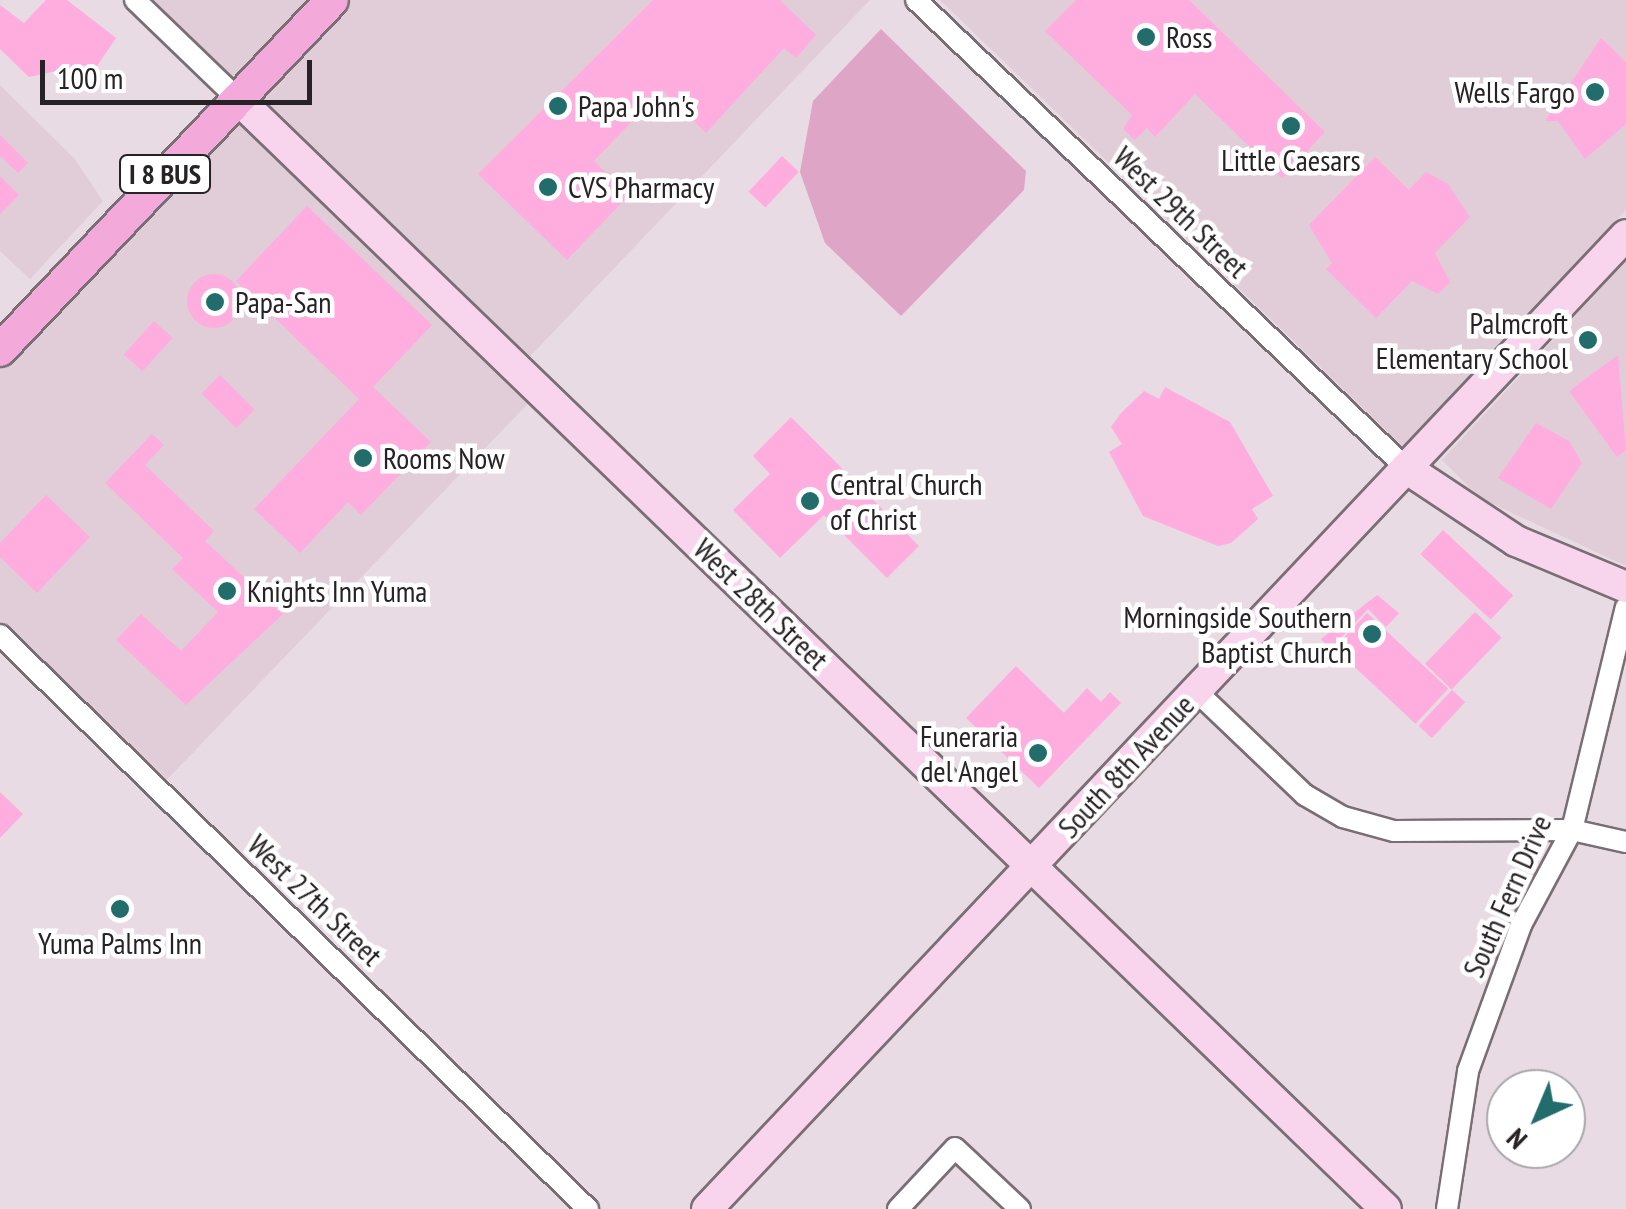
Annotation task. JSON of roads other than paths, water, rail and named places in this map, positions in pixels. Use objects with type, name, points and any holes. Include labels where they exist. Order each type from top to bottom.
[{"type":"main road","name":"I 8 BUS","points":[[0,350],[332,0]]},
{"type":"street","name":"West 28th Street","points":[[135,0],[1028,870],[1386,1209]]},
{"type":"street","name":"West 29th Street","points":[[916,0],[1406,468]]},
{"type":"street","name":"South 8th Avenue","points":[[708,1209],[1626,236]]},
{"type":"street","points":[[1406,468],[1516,541],[1626,586]]},
{"type":"street","name":"South Fern Drive","points":[[1447,1209],[1468,1071],[1521,925],[1572,830],[1626,608]]},
{"type":"street","name":"West 27th Street","points":[[0,635],[588,1209]]},
{"type":"street","points":[[1196,691],[1306,795],[1343,817],[1394,831],[1572,830],[1626,842]]},
{"type":"street","points":[[898,1209],[955,1148],[1020,1209]]},
{"type":"place","name":"Ross","points":[[1146,37]]},
{"type":"place","name":"Wells Fargo","points":[[1595,92]]},
{"type":"place","name":"Papa John's","points":[[558,106]]},
{"type":"place","name":"Little Caesars","points":[[1291,126]]},
{"type":"place","name":"CVS Pharmacy","points":[[548,187]]},
{"type":"place","name":"Papa-San","points":[[215,302]]},
{"type":"place","name":"Palmcroft Elementary School","points":[[1588,340]]},
{"type":"place","name":"Rooms Now","points":[[363,458]]},
{"type":"place","name":"Central Church of Christ","points":[[810,501]]},
{"type":"place","name":"Knights Inn Yuma","points":[[227,591]]},
{"type":"place","name":"Morningside Southern Baptist Church","points":[[1372,634]]},
{"type":"place","name":"Funeraria del Angel","points":[[1038,753]]},
{"type":"place","name":"Yuma Palms Inn","points":[[120,909]]}]
